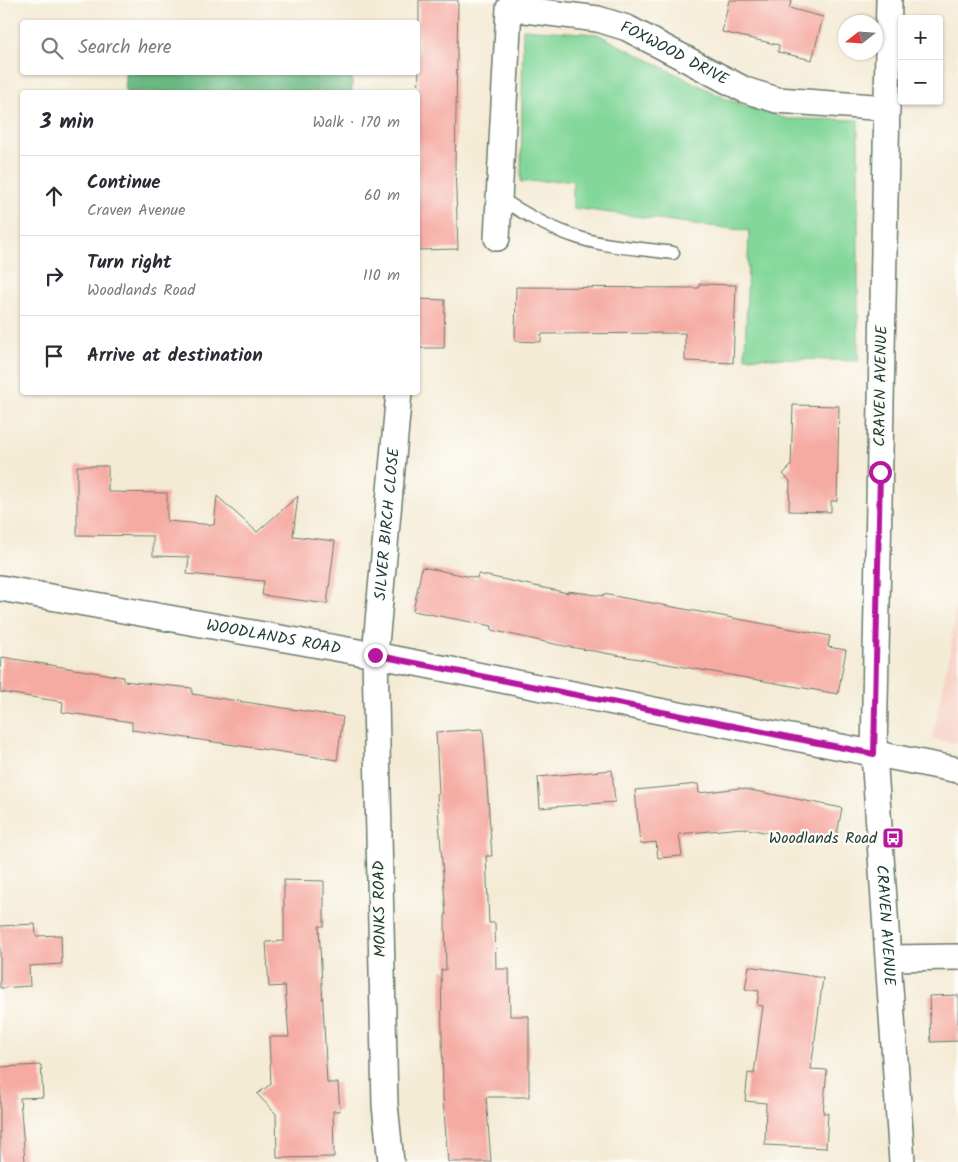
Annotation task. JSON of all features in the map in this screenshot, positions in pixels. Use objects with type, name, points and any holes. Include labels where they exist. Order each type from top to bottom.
[{"type":"street","name":"CRAVEN AVENUE","points":[[889,0],[874,754],[902,1162]]},
{"type":"street","name":"FOXWOOD DRIVE","points":[[497,238],[509,8],[598,19],[627,28],[746,90],[777,100],[887,108]]},
{"type":"street","name":"SILVER BIRCH CLOSE","points":[[375,655],[399,395]]},
{"type":"street","name":"WOODLANDS ROAD","points":[[0,588],[375,655],[958,770]]},
{"type":"street","name":"MONKS ROAD","points":[[375,655],[385,1104],[391,1162]]},
{"type":"street","points":[[889,958],[958,957]]},
{"type":"lane","points":[[499,198],[540,222],[572,236],[608,244],[672,253]]},
{"type":"shaded area","points":[[956,600],[958,601],[958,744],[932,739],[951,647]]},
{"type":"green space","points":[[523,29],[597,34],[728,100],[787,119],[858,120],[858,361],[745,357],[749,231],[573,208],[573,180],[521,182]]},
{"type":"green space","points":[[125,75],[352,75],[352,90],[125,90]]},
{"type":"building","points":[[419,0],[458,0],[455,165],[458,249],[420,250]]},
{"type":"building","points":[[729,0],[792,0],[789,8],[823,17],[812,60],[778,52],[779,45],[722,32]]},
{"type":"building","points":[[699,284],[736,285],[733,363],[685,361],[685,333],[541,334],[541,342],[515,341],[516,287],[699,288]]},
{"type":"building","points":[[420,299],[445,300],[444,348],[420,348]]},
{"type":"building","points":[[793,405],[839,406],[837,501],[831,501],[831,512],[789,511],[790,481],[783,474],[791,466]]},
{"type":"building","points":[[77,466],[108,466],[108,492],[167,493],[167,521],[214,525],[217,496],[257,532],[298,496],[293,536],[335,541],[327,604],[262,595],[264,581],[187,574],[189,557],[153,556],[153,536],[77,535]]},
{"type":"building","points":[[422,567],[477,578],[478,574],[568,593],[568,591],[603,596],[603,594],[830,636],[828,647],[846,650],[838,694],[559,645],[491,630],[492,626],[413,611]]},
{"type":"building","points":[[2,657],[123,677],[123,681],[192,688],[192,694],[343,717],[337,760],[132,730],[132,722],[62,712],[63,702],[0,692]]},
{"type":"building","points":[[483,729],[492,856],[486,856],[489,923],[495,923],[496,969],[509,969],[510,1016],[529,1016],[529,1097],[486,1097],[491,1162],[448,1162],[443,1098],[441,970],[446,970],[446,916],[437,794],[439,794],[436,732]]},
{"type":"building","points":[[612,770],[615,802],[540,808],[538,777]]},
{"type":"building","points":[[698,784],[699,793],[740,788],[842,808],[835,845],[742,828],[679,834],[682,856],[658,858],[656,842],[640,844],[635,790]]},
{"type":"building","points":[[284,880],[324,881],[324,926],[319,926],[327,1083],[338,1083],[340,1111],[333,1111],[334,1157],[277,1158],[276,1114],[257,1094],[271,1084],[269,1037],[289,1037],[285,986],[269,987],[266,942],[284,941]]},
{"type":"building","points":[[35,924],[36,936],[61,935],[62,964],[29,966],[30,986],[0,988],[0,926]]},
{"type":"building","points":[[749,966],[823,978],[811,1069],[827,1070],[823,1113],[828,1113],[826,1148],[765,1145],[766,1103],[745,1101],[748,1073],[754,1074],[763,1006],[757,1005],[759,991],[745,989]]},
{"type":"building","points":[[958,995],[958,1041],[931,1042],[929,996]]},
{"type":"building","points":[[41,1065],[43,1097],[20,1098],[25,1162],[0,1162],[0,1067]]},
{"type":"place","name":"Woodlands Road","points":[[893,838]]},
{"type":"route","points":[[375,655],[874,754],[880,472]]}]
